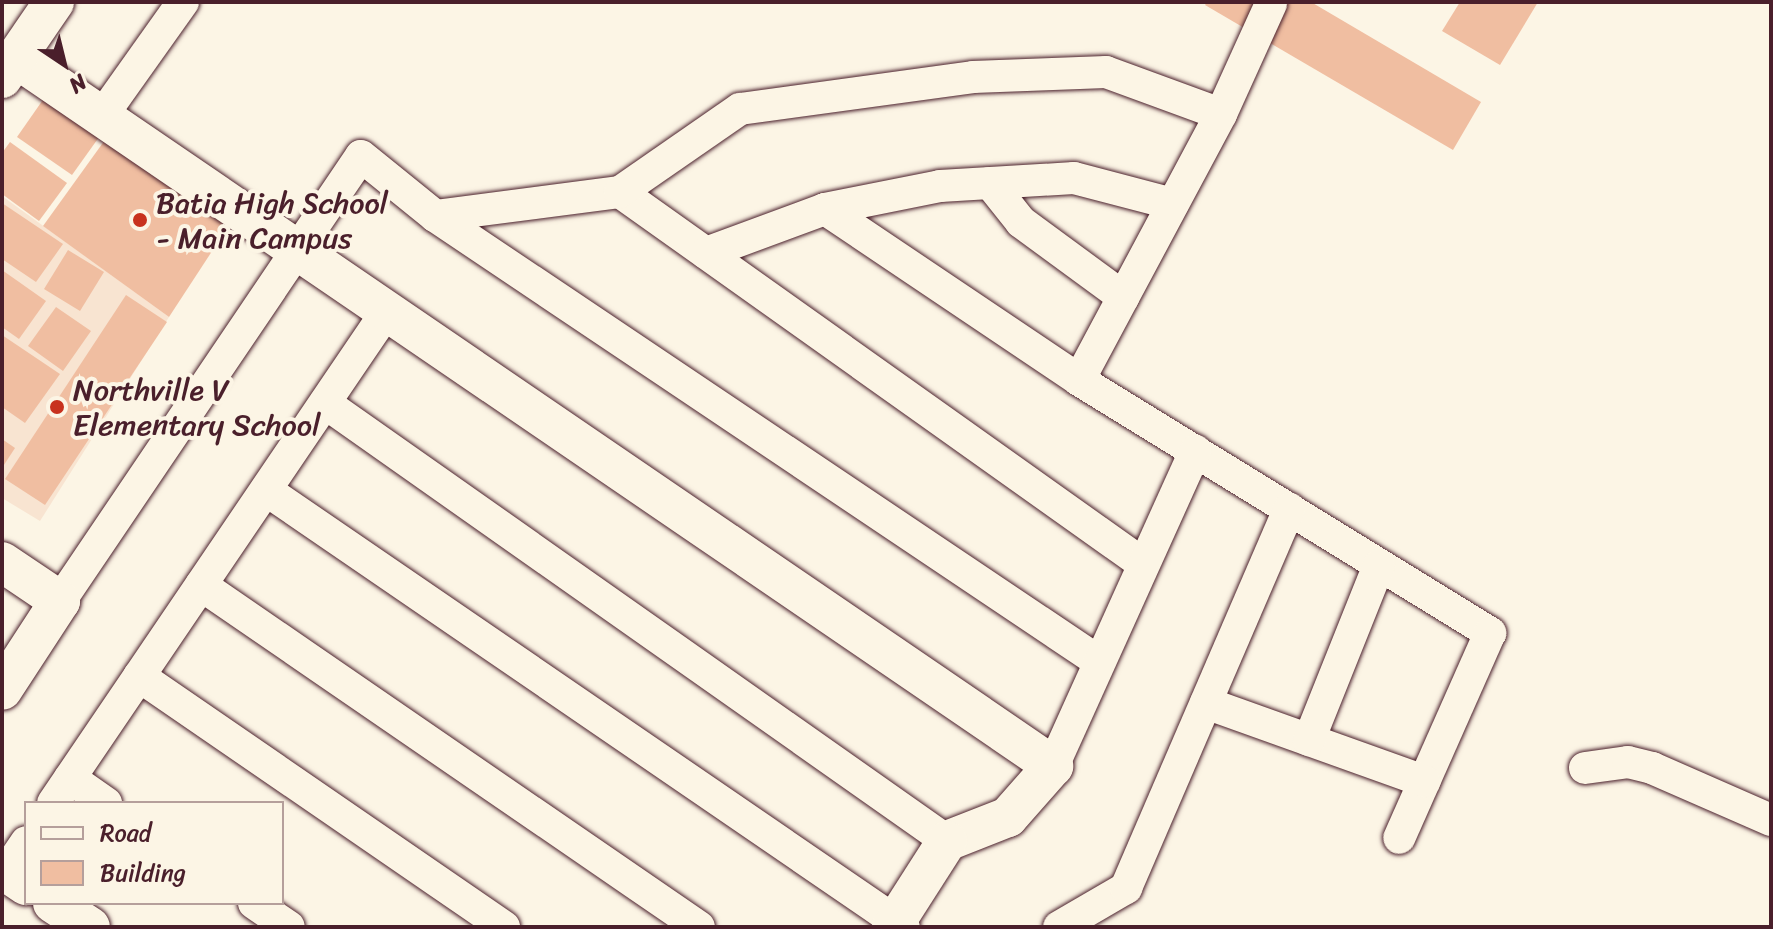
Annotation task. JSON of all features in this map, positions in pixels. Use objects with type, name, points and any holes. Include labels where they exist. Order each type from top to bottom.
[{"type":"street","points":[[54,2],[9,68],[102,116],[1053,766]]},
{"type":"street","points":[[102,116],[183,2]]},
{"type":"street","points":[[1079,380],[1221,114],[1271,4]]},
{"type":"street","points":[[435,216],[620,192],[740,109],[973,77],[1106,72],[1221,114]]},
{"type":"street","points":[[2,690],[361,156],[435,216],[1098,661]]},
{"type":"street","points":[[706,253],[825,209],[940,186],[1074,178],[1173,204]]},
{"type":"street","points":[[990,183],[1021,222],[1123,297]]},
{"type":"street","points":[[620,192],[1143,564]]},
{"type":"street","points":[[825,209],[1079,380],[1490,633],[1399,838]]},
{"type":"street","points":[[99,801],[61,790],[387,311]]},
{"type":"street","points":[[325,403],[947,841]]},
{"type":"street","points":[[266,490],[897,925],[947,841],[1008,817],[1053,766],[1195,451]]},
{"type":"street","points":[[1059,927],[1126,888],[1289,509]]},
{"type":"street","points":[[2,562],[60,601]]},
{"type":"street","points":[[1309,740],[1379,565]]},
{"type":"street","points":[[201,585],[699,927]]},
{"type":"street","points":[[139,676],[504,927]]},
{"type":"street","points":[[1206,703],[1424,781]]},
{"type":"street","points":[[1585,768],[1628,762],[1652,768],[1771,820]]},
{"type":"street","points":[[56,905],[90,927]]},
{"type":"street","points":[[257,905],[289,927]]},
{"type":"shaded area","name":"Northville V Elementary School","points":[[2,196],[169,317],[40,521],[2,498]]},
{"type":"building","points":[[1207,2],[1311,2],[1481,102],[1453,150],[1205,5]]},
{"type":"building","points":[[1460,2],[1538,2],[1500,65],[1442,31]]},
{"type":"building","points":[[47,94],[102,133],[72,175],[17,137]]},
{"type":"building","name":"Batia High School - Main Campus","points":[[115,126],[237,213],[169,317],[43,226]]},
{"type":"building","points":[[10,142],[67,183],[39,221],[2,194],[2,153]]},
{"type":"building","points":[[2,203],[63,244],[36,282],[2,259]]},
{"type":"building","points":[[68,250],[104,272],[80,311],[44,289]]},
{"type":"building","points":[[2,270],[46,301],[19,339],[2,327]]},
{"type":"building","points":[[126,295],[167,322],[45,505],[5,479]]},
{"type":"building","points":[[56,307],[91,331],[63,371],[28,346]]},
{"type":"building","points":[[2,335],[60,374],[25,423],[2,407]]},
{"type":"building","points":[[2,439],[15,448],[2,468]]},
{"type":"place","name":"Batia High School - Main Campus","points":[[140,220]]},
{"type":"place","name":"Northville V Elementary School","points":[[57,407]]}]
